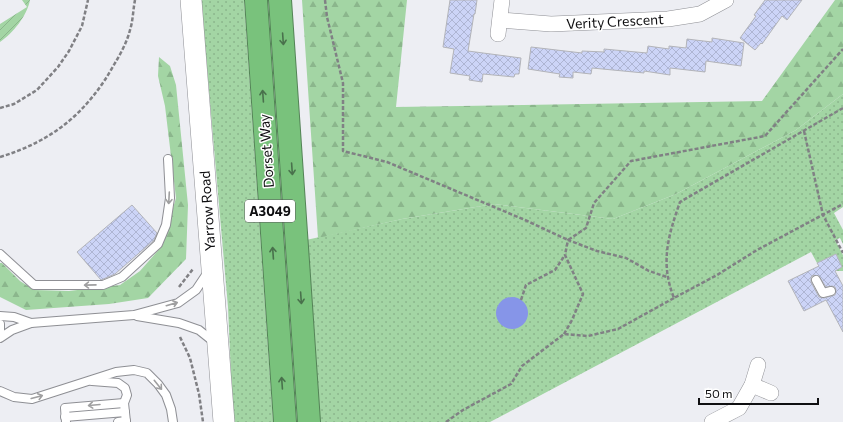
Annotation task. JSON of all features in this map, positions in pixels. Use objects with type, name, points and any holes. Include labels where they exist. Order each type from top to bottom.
[{"type":"highway","name":"Dorset Way","points":[[256,0],[285,422]]},
{"type":"highway","name":"Dorset Way","points":[[280,0],[309,422]]},
{"type":"street","name":"Yarrow Road","points":[[191,0],[224,422]]},
{"type":"street","name":"Verity Crescent","points":[[502,0],[499,27],[668,19],[700,14],[726,0]]},
{"type":"street","points":[[712,422],[739,408],[752,385],[758,365]]},
{"type":"street","points":[[752,385],[771,393]]},
{"type":"lane","points":[[0,254],[34,285],[103,285],[122,277],[158,244],[166,225],[170,198],[168,159]]},
{"type":"lane","points":[[0,338],[12,330],[31,323],[134,315],[178,302],[196,290],[212,266]]},
{"type":"lane","points":[[816,280],[823,293],[831,291]]},
{"type":"lane","points":[[134,315],[179,323],[200,330],[218,344]]},
{"type":"lane","points":[[0,316],[14,317],[31,323]]},
{"type":"lane","points":[[0,324],[0,333]]},
{"type":"lane","points":[[0,391],[14,397],[32,399],[116,372],[134,370],[147,373],[158,384],[166,395],[174,422]]},
{"type":"lane","points":[[87,381],[118,382],[125,388],[127,395],[124,403],[125,412],[123,422]]},
{"type":"lane","points":[[124,403],[65,408],[66,420],[125,412]]},
{"type":"path","points":[[0,108],[14,104],[37,90],[58,67],[70,51],[82,26],[88,0]]},
{"type":"path","points":[[0,157],[20,151],[47,137],[65,125],[84,108],[108,76],[123,50],[130,30],[135,0]]},
{"type":"path","points":[[325,0],[327,17],[342,83],[343,151],[388,162],[525,220],[568,240],[597,251],[626,258],[649,271],[667,277]]},
{"type":"path","points":[[521,300],[526,285],[555,270],[565,255],[568,240],[586,228],[594,203],[631,161],[765,136],[843,49]]},
{"type":"path","points":[[674,298],[667,277],[666,254],[672,226],[680,202],[843,108]]},
{"type":"path","points":[[804,131],[823,216],[843,253]]},
{"type":"path","points":[[564,334],[588,336],[618,329],[717,275],[757,250],[843,204]]},
{"type":"path","points":[[446,422],[463,410],[511,384],[522,366],[564,334],[572,320],[583,294],[565,255]]},
{"type":"path","points":[[180,337],[190,358],[199,394],[203,422]]},
{"type":"green space","points":[[22,0],[30,0],[23,18],[10,34],[0,42],[0,24],[27,7]]},
{"type":"green space","points":[[201,0],[244,0],[273,422],[233,422],[228,307]]},
{"type":"green space","points":[[302,0],[407,0],[396,107],[762,101],[835,0],[843,0],[843,94],[796,130],[676,194],[613,219],[494,204],[402,219],[318,238]]},
{"type":"green space","points":[[159,57],[170,66],[176,85],[188,205],[186,259],[148,298],[109,304],[26,310],[0,297],[0,263],[2,263],[20,281],[34,290],[69,291],[120,285],[140,271],[162,246],[176,198],[165,106],[158,76]]},
{"type":"green space","points":[[843,94],[843,207],[834,213],[843,230],[843,244],[840,238],[835,240],[843,255],[843,271],[835,271],[842,267],[836,254],[817,263],[811,252],[490,422],[319,422],[306,240],[402,219],[494,204],[613,219],[676,194],[796,130]]},
{"type":"water","points":[[512,297],[521,300],[525,304],[528,313],[525,322],[521,326],[512,329],[503,326],[499,322],[496,313],[499,304],[503,300]]},
{"type":"building","points":[[450,0],[477,0],[468,51],[521,58],[519,74],[515,74],[514,77],[483,74],[482,82],[469,80],[470,76],[450,73],[454,49],[443,47]]},
{"type":"building","points":[[765,0],[802,0],[787,20],[782,16],[762,44],[761,43],[755,50],[740,38],[756,16],[754,15]]},
{"type":"building","points":[[712,38],[744,43],[741,66],[706,61],[705,72],[670,68],[670,75],[644,71],[644,73],[592,68],[591,74],[573,72],[573,78],[559,77],[560,74],[528,69],[531,47],[582,53],[582,51],[604,52],[604,49],[647,53],[648,46],[669,49],[669,46],[686,48],[687,39],[712,42]]},
{"type":"building","points":[[132,205],[157,233],[154,240],[115,274],[101,280],[77,252]]},
{"type":"building","points":[[836,254],[842,267],[835,271],[843,286],[843,332],[826,300],[804,311],[788,281],[819,266],[817,263]],"holes":[[[813,275],[819,276],[826,287],[835,287],[835,295],[824,298],[819,297],[811,282],[811,277]]]}]
